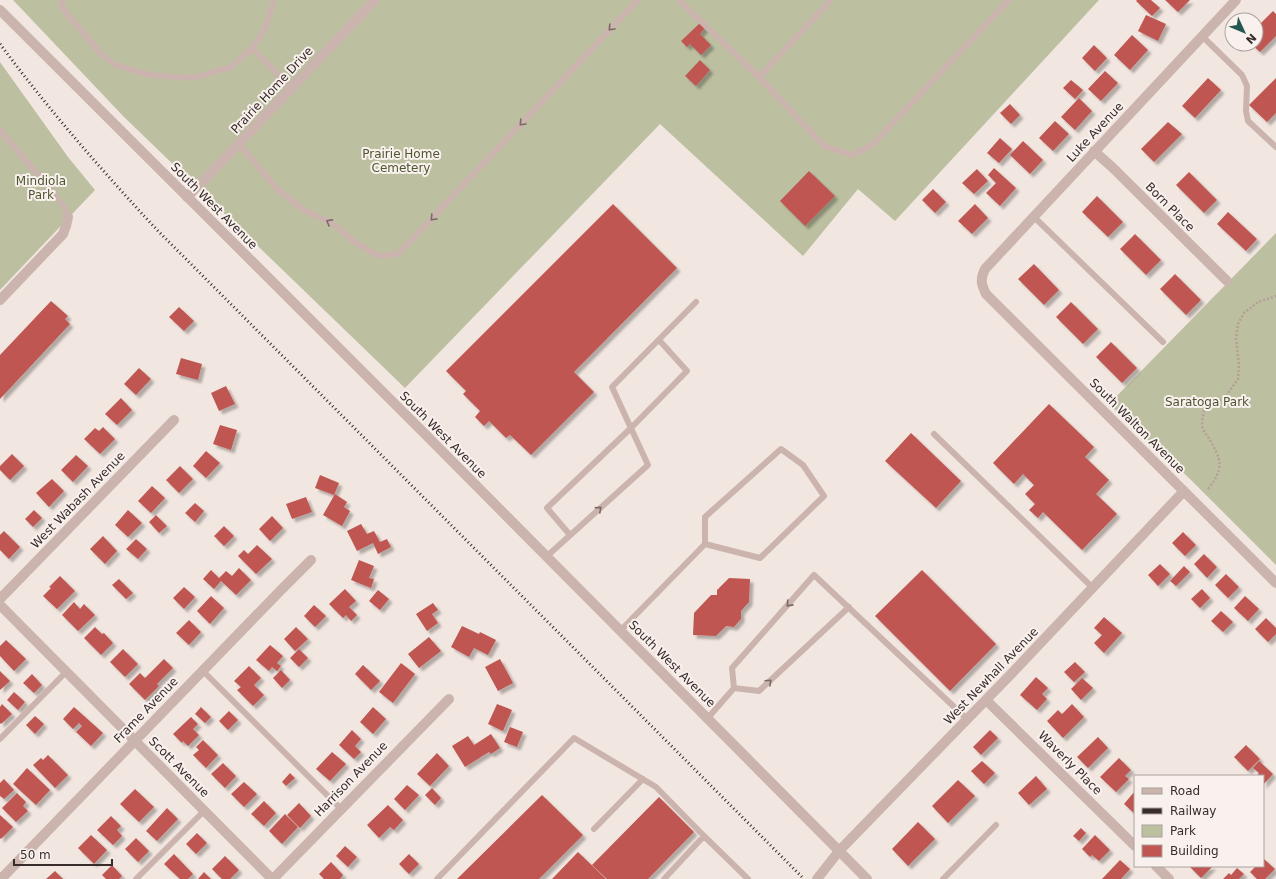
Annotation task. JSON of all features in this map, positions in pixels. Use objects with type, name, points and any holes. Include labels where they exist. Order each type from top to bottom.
[{"type":"street","name":"Prairie Home Drive","points":[[187,197],[375,0]]},
{"type":"street","name":"Luke Avenue","points":[[982,286],[981,277],[985,269],[1236,0]]},
{"type":"street","name":"South West Avenue","points":[[0,10],[424,433],[867,879]]},
{"type":"street","name":"Born Place","points":[[1094,152],[1112,167],[1227,281]]},
{"type":"street","points":[[0,300],[62,234],[68,217]]},
{"type":"street","name":"South Walton Avenue","points":[[982,286],[986,294],[1276,583]]},
{"type":"street","name":"West Wabash Avenue","points":[[0,599],[174,420]]},
{"type":"street","name":"West Newhall Avenue","points":[[817,879],[839,851],[986,700],[1184,491]]},
{"type":"street","name":"Frame Avenue","points":[[1,879],[311,560]]},
{"type":"street","name":"Scott Avenue","points":[[0,605],[272,879]]},
{"type":"street","name":"Harrison Avenue","points":[[272,879],[449,698]]},
{"type":"street","name":"Waverly Place","points":[[986,700],[1134,845]]},
{"type":"street","points":[[1157,867],[1169,879]]},
{"type":"lane","points":[[61,0],[64,10],[100,53],[115,65],[150,74],[193,78],[231,67],[252,48],[265,29],[274,0]]},
{"type":"lane","points":[[239,144],[278,190],[304,210],[332,224],[353,241],[379,256],[398,254],[638,0]]},
{"type":"lane","points":[[679,0],[759,77],[824,146],[852,155],[872,146],[1009,0]]},
{"type":"lane","points":[[759,77],[830,0]]},
{"type":"lane","points":[[1202,36],[1242,75],[1247,86],[1246,111],[1248,121],[1276,147]]},
{"type":"lane","points":[[252,48],[292,88]]},
{"type":"lane","points":[[0,130],[58,198],[65,208],[68,217]]},
{"type":"lane","points":[[1033,216],[1163,342]]},
{"type":"lane","points":[[546,557],[648,465],[612,387],[696,302]]},
{"type":"lane","points":[[570,535],[547,508],[631,428],[687,371],[659,340]]},
{"type":"lane","points":[[934,434],[1093,588]]},
{"type":"lane","points":[[620,631],[705,544],[705,516],[781,449],[803,465],[824,496],[760,558],[705,544]]},
{"type":"lane","points":[[708,718],[734,688],[732,668],[814,575],[967,719]]},
{"type":"lane","points":[[734,688],[759,691],[848,607]]},
{"type":"lane","points":[[203,670],[341,809]]},
{"type":"lane","points":[[0,739],[66,672]]},
{"type":"lane","points":[[437,879],[574,738],[656,787],[748,879]]},
{"type":"lane","points":[[594,830],[643,779]]},
{"type":"lane","points":[[136,879],[204,810]]},
{"type":"lane","points":[[943,879],[996,824]]},
{"type":"lane","points":[[664,879],[704,836]]},
{"type":"path","points":[[1208,489],[1220,470],[1220,461],[1215,449],[1202,428],[1204,411],[1212,404],[1225,397],[1238,379],[1239,365],[1236,339],[1238,324],[1244,313],[1258,302],[1276,296]]},
{"type":"green space","name":"Prairie Home Cemetery","points":[[13,0],[1099,0],[895,221],[858,189],[803,256],[660,124],[405,388],[124,117]]},
{"type":"green space","name":"Mindiola Park","points":[[0,62],[68,157],[95,190],[0,290]]},
{"type":"green space","name":"Saratoga Park","points":[[1276,233],[1276,565],[1189,478],[1109,404]]},
{"type":"building","points":[[1151,0],[1160,8],[1152,16],[1136,1]]},
{"type":"building","points":[[1165,0],[1190,0],[1178,12]]},
{"type":"building","points":[[1273,11],[1276,14],[1276,36],[1264,48],[1264,20]]},
{"type":"building","points":[[1146,15],[1166,24],[1158,41],[1138,31]]},
{"type":"building","points":[[700,23],[705,28],[700,34],[711,45],[701,55],[690,44],[687,47],[681,41]]},
{"type":"building","points":[[1132,35],[1148,50],[1130,70],[1114,55]]},
{"type":"building","points":[[1094,45],[1107,58],[1095,71],[1082,58]]},
{"type":"building","points":[[700,60],[710,70],[696,86],[685,76]]},
{"type":"building","points":[[1105,71],[1118,83],[1101,101],[1088,89]]},
{"type":"building","points":[[1208,78],[1221,90],[1195,118],[1182,106]]},
{"type":"building","points":[[1276,78],[1276,113],[1267,122],[1249,105]]},
{"type":"building","points":[[1071,80],[1083,90],[1075,99],[1063,88]]},
{"type":"building","points":[[1079,98],[1092,111],[1075,130],[1061,117]]},
{"type":"building","points":[[1010,104],[1020,115],[1011,124],[1000,113]]},
{"type":"building","points":[[1055,121],[1069,134],[1053,151],[1039,138]]},
{"type":"building","points":[[1168,122],[1182,134],[1154,162],[1141,149]]},
{"type":"building","points":[[1000,138],[1012,149],[999,163],[987,153]]},
{"type":"building","points":[[1023,141],[1043,160],[1030,174],[1010,155]]},
{"type":"building","points":[[994,168],[1016,188],[1000,206],[986,193],[996,183],[988,175]]},
{"type":"building","points":[[977,169],[988,181],[974,194],[962,183]]},
{"type":"building","points":[[809,171],[835,196],[805,226],[780,201]]},
{"type":"building","points":[[1189,172],[1217,200],[1204,213],[1176,185]]},
{"type":"building","points":[[933,189],[946,202],[935,213],[922,200]]},
{"type":"building","points":[[1097,196],[1123,222],[1108,237],[1082,212]]},
{"type":"building","points":[[613,204],[677,268],[574,372],[594,392],[531,455],[510,435],[506,438],[489,421],[484,426],[475,417],[480,411],[463,394],[466,391],[446,371]]},
{"type":"building","points":[[975,204],[988,218],[972,234],[958,221]]},
{"type":"building","points":[[1228,212],[1257,239],[1246,251],[1217,224]]},
{"type":"building","points":[[1135,234],[1161,260],[1146,275],[1120,249]]},
{"type":"building","points":[[1034,264],[1059,290],[1044,305],[1018,279]]},
{"type":"building","points":[[1175,274],[1201,300],[1186,315],[1160,289]]},
{"type":"building","points":[[51,301],[68,316],[65,319],[70,324],[0,399],[0,355]]},
{"type":"building","points":[[1071,302],[1098,329],[1083,344],[1056,317]]},
{"type":"building","points":[[179,307],[194,321],[184,331],[169,317]]},
{"type":"building","points":[[1111,342],[1137,368],[1122,383],[1096,357]]},
{"type":"building","points":[[181,358],[202,364],[198,380],[176,374]]},
{"type":"building","points":[[139,368],[151,379],[136,395],[124,384]]},
{"type":"building","points":[[226,386],[235,404],[219,411],[211,393]]},
{"type":"building","points":[[121,398],[132,410],[117,425],[105,414]]},
{"type":"building","points":[[1049,404],[1094,447],[1085,457],[1109,480],[1096,494],[1117,514],[1082,550],[1043,512],[1038,518],[1029,510],[1035,504],[1025,494],[1034,485],[1023,474],[1014,484],[993,463]]},
{"type":"building","points":[[220,425],[237,430],[231,450],[213,444]]},
{"type":"building","points":[[103,427],[115,439],[100,454],[84,439],[95,428],[99,431]]},
{"type":"building","points":[[911,433],[961,481],[936,508],[885,461]]},
{"type":"building","points":[[206,451],[220,463],[206,478],[193,466]]},
{"type":"building","points":[[12,454],[24,466],[10,480],[0,470],[0,466]]},
{"type":"building","points":[[76,455],[88,466],[73,482],[61,470]]},
{"type":"building","points":[[180,466],[193,479],[179,493],[166,480]]},
{"type":"building","points":[[320,475],[339,483],[334,495],[315,488]]},
{"type":"building","points":[[52,479],[64,491],[49,507],[36,493]]},
{"type":"building","points":[[152,486],[165,498],[151,513],[138,501]]},
{"type":"building","points":[[335,494],[347,502],[344,507],[350,511],[342,526],[323,515]]},
{"type":"building","points":[[306,497],[312,512],[292,519],[286,504]]},
{"type":"building","points":[[195,503],[204,511],[195,522],[185,513]]},
{"type":"building","points":[[34,510],[42,518],[33,527],[25,519]]},
{"type":"building","points":[[128,510],[142,523],[128,537],[115,525]]},
{"type":"building","points":[[156,515],[167,526],[159,533],[149,522]]},
{"type":"building","points":[[272,516],[283,528],[270,541],[259,529]]},
{"type":"building","points":[[361,524],[367,534],[374,531],[380,542],[387,539],[391,547],[378,554],[373,543],[357,551],[347,531]]},
{"type":"building","points":[[224,526],[234,536],[224,546],[214,536]]},
{"type":"building","points":[[4,531],[20,547],[9,559],[0,550],[0,535]]},
{"type":"building","points":[[1183,532],[1196,545],[1185,556],[1172,543]]},
{"type":"building","points":[[103,536],[117,551],[105,564],[90,549]]},
{"type":"building","points":[[136,539],[147,549],[138,559],[126,549]]},
{"type":"building","points":[[257,545],[272,559],[256,574],[238,556],[244,550],[248,554]]},
{"type":"building","points":[[1204,554],[1217,567],[1207,578],[1194,564]]},
{"type":"building","points":[[359,560],[374,566],[369,578],[374,579],[371,588],[351,580]]},
{"type":"building","points":[[1160,564],[1170,574],[1158,586],[1148,575]]},
{"type":"building","points":[[1184,566],[1190,572],[1176,586],[1170,581]]},
{"type":"building","points":[[239,568],[251,580],[236,595],[221,581],[214,589],[203,579],[211,570],[219,578],[226,571],[232,576]]},
{"type":"building","points":[[922,570],[996,644],[950,691],[875,616]]},
{"type":"building","points":[[1226,574],[1239,587],[1228,598],[1215,585]]},
{"type":"building","points":[[60,576],[75,591],[57,609],[43,596],[51,588],[49,587]]},
{"type":"building","points":[[729,578],[750,579],[749,602],[741,611],[741,619],[734,627],[726,626],[716,636],[693,635],[694,613],[711,595],[717,595],[717,590]]},
{"type":"building","points":[[119,579],[133,593],[126,599],[112,585]]},
{"type":"building","points":[[184,587],[195,597],[184,609],[173,598]]},
{"type":"building","points":[[345,589],[356,601],[349,607],[357,615],[351,621],[346,615],[343,618],[329,604]]},
{"type":"building","points":[[1202,589],[1210,598],[1200,608],[1191,599]]},
{"type":"building","points":[[378,590],[389,599],[380,610],[369,601]]},
{"type":"building","points":[[211,596],[224,608],[210,624],[197,611]]},
{"type":"building","points":[[1245,596],[1259,609],[1248,621],[1234,608]]},
{"type":"building","points":[[74,602],[80,609],[84,604],[95,615],[78,631],[62,615]]},
{"type":"building","points":[[433,603],[438,610],[432,614],[438,623],[427,631],[416,614]]},
{"type":"building","points":[[314,605],[326,616],[315,627],[304,616]]},
{"type":"building","points":[[1221,611],[1233,622],[1223,632],[1211,621]]},
{"type":"building","points":[[1104,617],[1122,633],[1104,653],[1094,643],[1102,635],[1094,628]]},
{"type":"building","points":[[1266,618],[1276,628],[1276,634],[1268,642],[1255,629]]},
{"type":"building","points":[[189,620],[201,632],[189,645],[176,633]]},
{"type":"building","points":[[462,626],[479,634],[480,632],[496,640],[488,655],[474,648],[469,657],[451,647]]},
{"type":"building","points":[[95,627],[102,634],[104,633],[113,643],[101,655],[84,638]]},
{"type":"building","points":[[296,627],[308,639],[295,651],[284,639]]},
{"type":"building","points":[[429,637],[441,651],[419,668],[408,654]]},
{"type":"building","points":[[6,640],[26,659],[14,671],[0,656],[0,646]]},
{"type":"building","points":[[270,645],[283,656],[277,663],[281,666],[277,671],[272,667],[269,671],[256,660]]},
{"type":"building","points":[[123,649],[138,664],[125,677],[110,662]]},
{"type":"building","points":[[299,649],[308,658],[299,667],[290,658]]},
{"type":"building","points":[[164,659],[173,668],[157,684],[159,686],[145,700],[129,684],[140,673],[145,678]]},
{"type":"building","points":[[500,659],[513,683],[498,691],[485,667]]},
{"type":"building","points":[[1075,662],[1085,672],[1074,682],[1064,672]]},
{"type":"building","points":[[401,663],[415,674],[393,703],[379,692]]},
{"type":"building","points":[[363,665],[380,681],[371,690],[355,674]]},
{"type":"building","points":[[249,666],[261,678],[254,685],[264,695],[253,706],[237,690],[241,687],[234,681]]},
{"type":"building","points":[[281,670],[290,680],[282,688],[273,678]]},
{"type":"building","points":[[0,671],[10,681],[0,690]]},
{"type":"building","points":[[32,674],[42,685],[34,693],[23,683]]},
{"type":"building","points":[[1036,677],[1048,688],[1042,694],[1047,699],[1037,710],[1020,695]]},
{"type":"building","points":[[1082,678],[1093,688],[1081,700],[1071,689]]},
{"type":"building","points":[[14,692],[25,702],[18,710],[7,700]]},
{"type":"building","points":[[2,704],[12,714],[1,724],[0,707]]},
{"type":"building","points":[[497,704],[512,710],[503,731],[488,724]]},
{"type":"building","points":[[1072,704],[1084,717],[1063,738],[1047,721],[1058,710],[1062,714]]},
{"type":"building","points":[[74,707],[103,733],[91,746],[76,732],[82,726],[79,723],[73,729],[63,719]]},
{"type":"building","points":[[201,707],[211,717],[205,723],[195,714]]},
{"type":"building","points":[[373,707],[386,719],[373,734],[360,722]]},
{"type":"building","points":[[229,711],[238,720],[228,730],[219,721]]},
{"type":"building","points":[[35,716],[44,724],[35,734],[26,725]]},
{"type":"building","points":[[191,717],[198,724],[193,729],[199,735],[188,746],[183,741],[182,743],[173,734]]},
{"type":"building","points":[[510,727],[523,732],[517,747],[504,742]]},
{"type":"building","points":[[352,730],[361,739],[355,746],[361,752],[354,759],[339,745]]},
{"type":"building","points":[[990,730],[998,738],[981,755],[973,747]]},
{"type":"building","points":[[491,734],[500,748],[491,754],[489,752],[465,767],[452,746],[468,736],[474,745]]},
{"type":"building","points":[[1098,737],[1108,748],[1088,768],[1077,757]]},
{"type":"building","points":[[203,740],[218,755],[206,768],[193,755],[199,750],[196,747]]},
{"type":"building","points":[[1246,745],[1260,759],[1248,771],[1234,757]]},
{"type":"building","points":[[332,752],[346,764],[330,781],[316,769]]},
{"type":"building","points":[[437,753],[449,766],[430,786],[417,774]]},
{"type":"building","points":[[48,755],[68,775],[55,788],[33,765],[41,758],[43,760]]},
{"type":"building","points":[[1119,758],[1131,770],[1125,776],[1129,779],[1116,792],[1100,777]]},
{"type":"building","points":[[982,761],[995,773],[984,784],[971,771]]},
{"type":"building","points":[[1259,761],[1273,774],[1264,784],[1264,775],[1258,775],[1259,773],[1253,768]]},
{"type":"building","points":[[223,763],[236,776],[225,788],[211,774]]},
{"type":"building","points":[[27,768],[50,790],[36,805],[13,784]]},
{"type":"building","points":[[290,773],[295,778],[286,786],[282,782]]},
{"type":"building","points":[[1036,776],[1047,789],[1029,805],[1018,793]]},
{"type":"building","points":[[4,779],[14,790],[4,799],[0,796],[0,783]]},
{"type":"building","points":[[958,780],[975,796],[948,823],[932,806]]},
{"type":"building","points":[[244,782],[257,794],[244,807],[231,794]]},
{"type":"building","points":[[407,785],[419,795],[405,810],[394,799]]},
{"type":"building","points":[[432,788],[441,798],[435,805],[425,795]]},
{"type":"building","points":[[135,789],[154,807],[139,822],[120,804]]},
{"type":"building","points":[[1134,792],[1134,813],[1124,804]]},
{"type":"building","points":[[17,793],[26,802],[23,806],[28,811],[16,822],[2,808]]},
{"type":"building","points":[[542,795],[583,835],[539,879],[457,879]]},
{"type":"building","points":[[659,797],[694,832],[648,879],[607,879],[592,865]]},
{"type":"building","points":[[264,801],[276,813],[264,826],[251,814]]},
{"type":"building","points":[[299,803],[311,816],[300,828],[287,815]]},
{"type":"building","points":[[388,805],[403,820],[394,830],[390,827],[379,838],[367,825]]},
{"type":"building","points":[[167,808],[178,819],[157,841],[146,831]]},
{"type":"building","points":[[285,814],[298,827],[282,844],[269,831]]},
{"type":"building","points":[[0,815],[13,827],[1,839],[0,838]]},
{"type":"building","points":[[111,816],[121,826],[117,830],[122,836],[113,845],[97,830]]},
{"type":"building","points":[[918,822],[935,839],[908,866],[892,849]]},
{"type":"building","points":[[1081,828],[1086,833],[1079,841],[1073,836]]},
{"type":"building","points":[[197,833],[207,843],[196,854],[186,844]]},
{"type":"building","points":[[91,835],[107,850],[94,864],[78,848]]},
{"type":"building","points":[[1095,835],[1110,850],[1099,861],[1092,855],[1090,857],[1082,849]]},
{"type":"building","points":[[136,838],[149,851],[138,862],[125,849]]},
{"type":"building","points":[[345,846],[357,857],[348,867],[336,856]]},
{"type":"building","points":[[578,852],[606,879],[552,879]]},
{"type":"building","points":[[174,854],[193,874],[188,879],[180,879],[164,864]]},
{"type":"building","points":[[409,854],[419,864],[409,874],[399,864]]},
{"type":"building","points":[[225,856],[239,870],[230,879],[222,879],[212,869]]},
{"type":"building","points":[[1264,859],[1275,869],[1265,879],[1257,879],[1250,872],[1255,867],[1264,867]]},
{"type":"building","points":[[1120,860],[1130,869],[1121,879],[1102,879]]},
{"type":"building","points":[[331,862],[343,875],[340,879],[324,879],[319,874]]},
{"type":"building","points":[[112,865],[122,876],[119,879],[106,879],[102,875]]},
{"type":"building","points":[[1190,867],[1212,867],[1201,878]]},
{"type":"building","points":[[1237,868],[1244,874],[1239,879],[1223,879],[1229,873],[1231,875]]},
{"type":"building","points":[[55,871],[63,879],[46,879]]},
{"type":"building","points":[[204,872],[211,879],[198,879]]},
{"type":"railway","points":[[0,44],[77,140],[117,187],[159,232],[804,879]]}]
